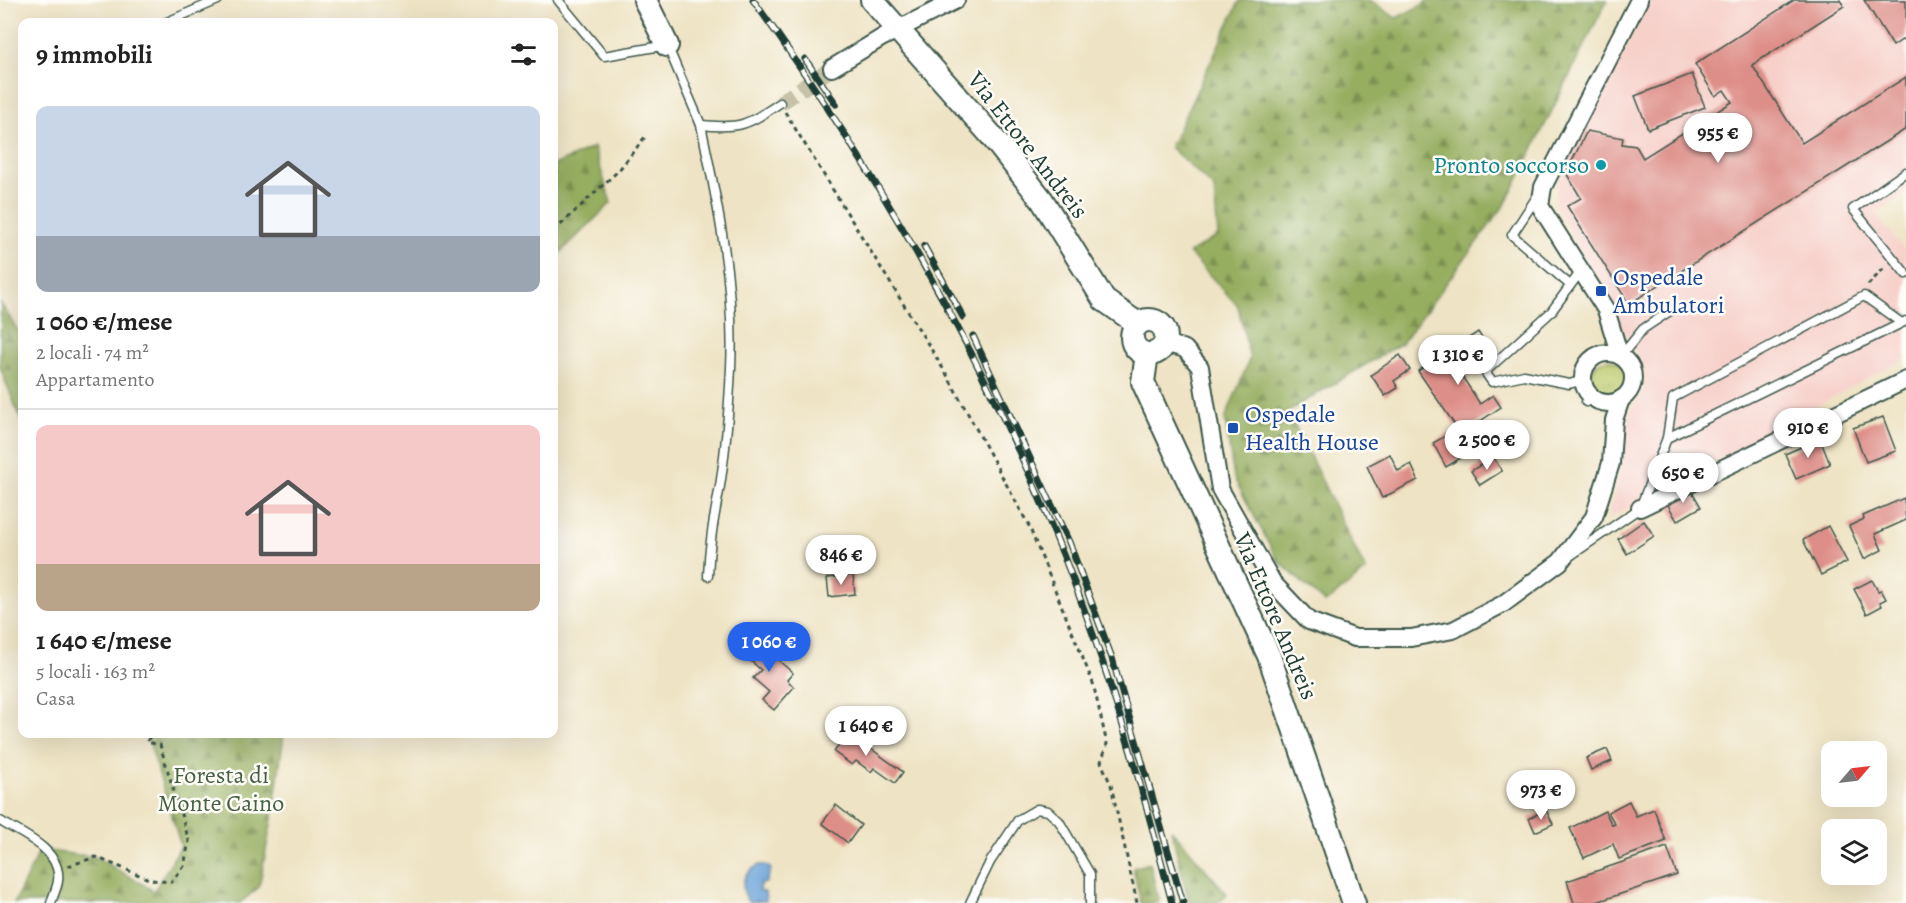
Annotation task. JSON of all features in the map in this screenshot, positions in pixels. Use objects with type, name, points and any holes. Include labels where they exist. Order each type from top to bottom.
[{"type":"street","points":[[645,0],[667,45]]},
{"type":"street","name":"Via Ettore Andreis","points":[[872,0],[990,134],[1042,200],[1104,300],[1138,324],[1131,336],[1135,348],[1156,349],[1143,382],[1269,656],[1354,903]]},
{"type":"street","points":[[832,68],[956,0]]},
{"type":"street","points":[[1620,356],[1615,332],[1606,310],[1540,206],[1543,187],[1639,0]]},
{"type":"street","points":[[1613,401],[1580,390],[1586,367],[1602,354],[1615,332]]},
{"type":"street","points":[[1156,349],[1185,349],[1200,367],[1220,489],[1273,583],[1309,621],[1355,638],[1411,638],[1453,630],[1503,604],[1560,562],[1594,517],[1611,463],[1613,401]]},
{"type":"street","points":[[1602,354],[1620,356],[1627,361],[1633,375],[1630,390],[1613,401]]},
{"type":"street","points":[[1640,508],[1906,380]]},
{"type":"lane","points":[[176,18],[218,0]]},
{"type":"lane","points":[[558,0],[604,56],[667,45],[701,125],[719,211],[728,276],[731,366],[720,485],[709,537],[708,576]]},
{"type":"lane","points":[[701,125],[731,128],[752,122],[780,103]]},
{"type":"lane","points":[[1906,172],[1853,209],[1906,274]]},
{"type":"lane","points":[[1543,187],[1512,235],[1570,285]]},
{"type":"lane","points":[[1580,390],[1524,375],[1492,382],[1485,372],[1551,312],[1581,271]]},
{"type":"lane","points":[[1560,562],[1640,508],[1667,438],[1673,398],[1864,296],[1903,321]]},
{"type":"lane","points":[[1620,356],[1643,329],[1673,309]]},
{"type":"lane","points":[[1667,438],[1903,321]]},
{"type":"lane","points":[[970,903],[990,862],[1018,820],[1037,809],[1048,812],[1059,821],[1090,874],[1090,903]]},
{"type":"lane","points":[[0,821],[38,843],[56,861],[58,880],[51,903]]},
{"type":"path","points":[[780,103],[947,375],[1029,526],[1093,683],[1107,744],[1101,762],[1111,784],[1137,903]]},
{"type":"path","points":[[558,227],[619,170],[645,137]]},
{"type":"path","points":[[1864,296],[1868,283],[1894,259]]},
{"type":"path","points":[[56,861],[67,866],[75,866],[96,857],[150,880],[171,882],[184,866],[189,841],[160,745],[147,742],[149,738]]},
{"type":"shaded area","points":[[1650,0],[1906,0],[1906,193],[1876,214],[1906,252],[1906,358],[1609,518],[1631,408],[1643,392],[1645,381],[1643,366],[1555,204],[1557,185]]},
{"type":"green space","points":[[1240,0],[1370,0],[1396,18],[1424,4],[1427,0],[1607,0],[1506,203],[1402,343],[1288,411],[1366,571],[1325,603],[1278,561],[1234,478],[1225,419],[1250,358],[1238,306],[1189,253],[1218,236],[1214,188],[1170,147]]},
{"type":"green space","points":[[594,147],[611,203],[558,255],[558,163]]},
{"type":"green space","points":[[1,304],[18,331],[18,413],[0,367]]},
{"type":"green space","points":[[1608,360],[1621,365],[1626,378],[1621,391],[1608,396],[1595,391],[1590,378],[1595,365]]},
{"type":"green space","name":"Foresta di Monte Caino","points":[[148,738],[283,738],[273,814],[259,887],[240,903],[14,903],[40,850],[96,857],[154,891],[181,846]]},
{"type":"green space","points":[[1171,829],[1227,894],[1217,903],[1189,903]]},
{"type":"green space","points":[[1150,863],[1159,903],[1141,903],[1133,868]]},
{"type":"water","points":[[759,865],[766,865],[771,869],[766,883],[760,884],[759,891],[765,892],[766,901],[748,902],[744,881],[749,872]]},
{"type":"building","points":[[1794,0],[1840,0],[1844,6],[1752,65],[1802,143],[1906,77],[1906,129],[1629,304],[1567,206],[1581,198],[1566,173],[1587,131],[1623,138],[1622,144],[1636,146],[1643,158],[1732,102],[1724,90],[1715,96],[1695,64]]},
{"type":"building","points":[[1864,0],[1906,0],[1906,37],[1893,46]]},
{"type":"building","points":[[1692,74],[1705,107],[1648,129],[1635,96]]},
{"type":"building","points":[[1478,332],[1487,346],[1456,367],[1480,404],[1493,395],[1501,407],[1461,434],[1418,371]]},
{"type":"building","points":[[1400,355],[1410,370],[1394,381],[1398,388],[1385,396],[1371,375]]},
{"type":"building","points":[[1883,417],[1896,451],[1866,462],[1853,428]]},
{"type":"building","points":[[1454,431],[1467,454],[1446,467],[1433,443]]},
{"type":"building","points":[[1820,439],[1830,464],[1796,479],[1785,454]]},
{"type":"building","points":[[1390,454],[1398,471],[1411,464],[1418,480],[1382,498],[1367,466]]},
{"type":"building","points":[[1493,457],[1502,471],[1480,485],[1471,471]]},
{"type":"building","points":[[1690,488],[1701,507],[1677,521],[1666,501]]},
{"type":"building","points":[[1904,498],[1906,520],[1875,534],[1882,550],[1864,559],[1849,526],[1864,519],[1863,516]]},
{"type":"building","points":[[1644,521],[1654,536],[1627,554],[1618,539]]},
{"type":"building","points":[[1828,526],[1847,562],[1821,575],[1803,540]]},
{"type":"building","points":[[853,575],[855,594],[829,597],[827,578]]},
{"type":"building","points":[[1872,580],[1886,599],[1880,602],[1882,606],[1867,614],[1854,589]]},
{"type":"building","points":[[752,637],[793,673],[787,680],[794,687],[774,710],[762,700],[769,692],[753,678],[761,670],[740,651]]},
{"type":"building","points":[[848,732],[903,772],[895,783],[874,768],[871,772],[856,761],[852,765],[834,752]]},
{"type":"building","points":[[1607,749],[1612,761],[1591,770],[1586,758]]},
{"type":"building","points":[[1629,801],[1636,816],[1654,809],[1666,841],[1619,859],[1613,844],[1584,858],[1570,828],[1605,811],[1612,825],[1615,824],[1608,812]]},
{"type":"building","points":[[836,805],[861,825],[848,843],[822,823]]},
{"type":"building","points":[[1546,810],[1553,824],[1535,832],[1529,818]]},
{"type":"building","points":[[1667,847],[1677,875],[1594,903],[1574,903],[1567,881]]},
{"type":"tunnel","points":[[780,103],[832,68]]},
{"type":"railway","points":[[753,0],[799,65],[886,200],[926,269],[1000,410],[1064,557],[1096,642],[1137,772],[1172,903]]},
{"type":"railway","points":[[805,59],[836,104]]},
{"type":"railway","points":[[924,246],[963,317]]},
{"type":"railway","points":[[973,336],[1069,542],[1112,658],[1183,903]]},
{"type":"place","name":"Pronto soccorso","points":[[1601,165]]},
{"type":"place","name":"Ospedale Ambulatori","points":[[1601,291]]},
{"type":"place","name":"Ospedale Health House","points":[[1233,428]]}]
